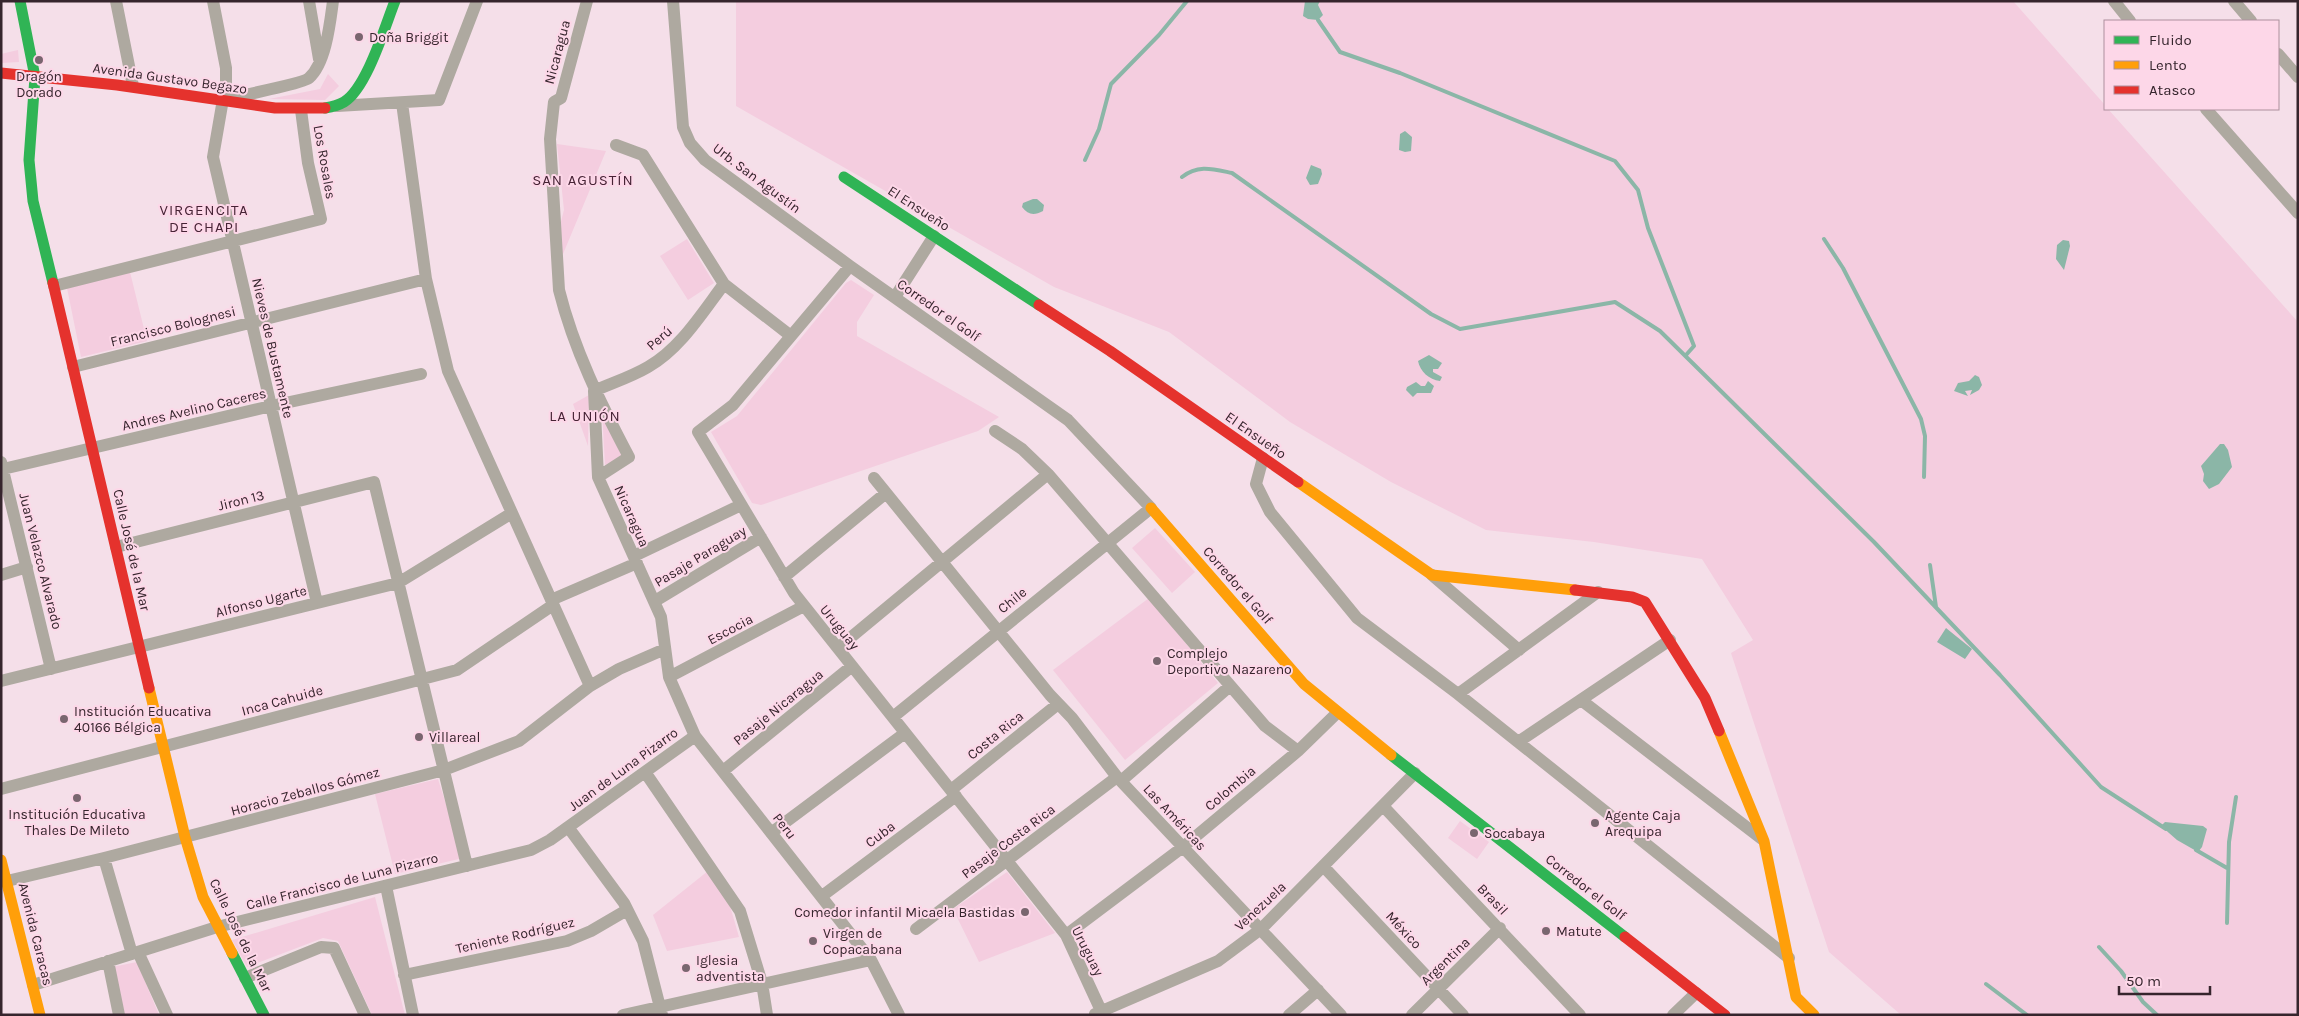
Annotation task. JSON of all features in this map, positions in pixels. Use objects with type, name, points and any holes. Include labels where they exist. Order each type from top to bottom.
[{"type":"street","name":"Calle José de la Mar","points":[[20,1],[35,77],[29,160],[34,200],[185,837],[203,897],[264,1015]]},
{"type":"street","points":[[116,1],[133,86]]},
{"type":"street","name":"Nieves de Bustamente","points":[[213,1],[226,68],[226,82],[213,157],[317,603]]},
{"type":"street","points":[[309,1],[320,64]]},
{"type":"street","points":[[222,100],[308,79],[320,64],[333,1]]},
{"type":"street","points":[[334,107],[351,97],[363,80],[395,1]]},
{"type":"street","points":[[334,107],[439,100],[477,1]]},
{"type":"street","name":"Nicaragua","points":[[587,1],[560,98],[554,102],[550,138],[559,290],[565,314],[594,391],[598,477],[655,601],[661,617],[665,649]]},
{"type":"street","name":"Urb. San Agustín","points":[[673,1],[683,127],[690,143],[705,160],[850,266]]},
{"type":"street","points":[[2114,1],[2129,20]]},
{"type":"street","points":[[2234,1],[2250,20]]},
{"type":"street","points":[[2279,55],[2298,77]]},
{"type":"street","name":"Avenida Gustavo Begazo","points":[[1,73],[133,86],[301,110],[334,107]]},
{"type":"street","points":[[402,103],[426,279],[448,372],[590,686]]},
{"type":"street","name":"Los Rosales","points":[[232,241],[321,219],[308,163],[301,110]]},
{"type":"street","points":[[2207,110],[2298,213]]},
{"type":"street","points":[[616,145],[643,154],[724,284],[791,336]]},
{"type":"street","name":"El Ensueño","points":[[844,177],[1110,351],[1432,575],[1598,592],[1632,597],[1645,602],[1705,698],[1764,841],[1796,997],[1814,1015]]},
{"type":"street","points":[[895,297],[934,236]]},
{"type":"street","points":[[54,286],[232,241]]},
{"type":"street","name":"Corredor el Golf","points":[[850,266],[1068,420],[1151,508],[1304,684],[1337,714],[1725,1015]]},
{"type":"street","name":"Uruguay","points":[[850,266],[734,404],[698,432],[784,577],[804,606],[1066,935],[1099,1014]]},
{"type":"street","name":"Francisco Bolognesi","points":[[73,367],[426,279]]},
{"type":"street","name":"Perú","points":[[594,391],[649,367],[670,350],[681,340],[724,284]]},
{"type":"street","name":"Andres Avelino Caceres","points":[[2,465],[92,448],[271,406],[421,374]]},
{"type":"street","points":[[594,391],[629,457],[598,477]]},
{"type":"street","points":[[995,431],[1022,449],[1048,474],[1265,726],[1298,751]]},
{"type":"street","points":[[1263,458],[1256,484],[1270,512],[1358,618],[1458,694],[1788,958]]},
{"type":"street","name":"Juan Velazco Alvarado","points":[[2,465],[51,669]]},
{"type":"street","points":[[838,648],[1048,474]]},
{"type":"street","name":"Las Américas","points":[[874,478],[1058,704],[1072,718],[1119,779],[1341,1015]]},
{"type":"street","name":"Jiron 13","points":[[116,547],[374,482],[398,583]]},
{"type":"street","points":[[784,577],[886,493]]},
{"type":"street","name":"Inca Cahuide","points":[[1,789],[457,670],[552,602],[742,505]]},
{"type":"street","name":"Chile","points":[[893,717],[1151,508]]},
{"type":"street","name":"Alfonso Ugarte","points":[[1,681],[398,583],[512,513]]},
{"type":"street","name":"Pasaje Paraguay","points":[[655,601],[761,537]]},
{"type":"street","points":[[1,575],[27,567]]},
{"type":"street","points":[[1432,575],[1519,650]]},
{"type":"street","points":[[398,583],[467,866]]},
{"type":"street","points":[[1458,694],[1598,592]]},
{"type":"street","name":"Escocia","points":[[669,678],[804,606]]},
{"type":"street","points":[[1518,742],[1670,640]]},
{"type":"street","name":"Peru","points":[[665,649],[669,678],[695,736],[871,960],[899,1015]]},
{"type":"street","name":"Horacio Zeballos Gómez","points":[[7,881],[104,858],[444,770],[519,741],[590,686],[618,668],[665,649]]},
{"type":"street","name":"Pasaje Nicaragua","points":[[723,771],[852,666]]},
{"type":"street","name":"Pasaje Costa Rica","points":[[916,930],[1007,860],[1119,779],[1230,686]]},
{"type":"street","points":[[1581,700],[1764,841]]},
{"type":"street","name":"Costa Rica","points":[[953,793],[1058,704]]},
{"type":"street","name":"Colombia","points":[[1066,935],[1184,847],[1298,751],[1337,714]]},
{"type":"street","points":[[770,833],[905,733]]},
{"type":"street","name":"Juan de Luna Pizarro","points":[[568,827],[695,736]]},
{"type":"street","points":[[645,772],[740,911],[762,983],[767,1015]]},
{"type":"street","name":"Venezuela","points":[[1099,1014],[1218,961],[1261,929],[1415,773]]},
{"type":"street","name":"Cuba","points":[[822,896],[953,793]]},
{"type":"street","name":"Brasil","points":[[1383,806],[1580,1015]]},
{"type":"street","points":[[568,827],[628,910],[642,941],[661,1010]]},
{"type":"street","name":"Calle Francisco de Luna Pizarro","points":[[33,984],[217,927],[531,850],[568,827]]},
{"type":"street","points":[[104,858],[135,953],[167,1015]]},
{"type":"street","name":"Avenida Caracas","points":[[1,860],[40,1015]]},
{"type":"street","name":"México","points":[[1323,866],[1463,1015]]},
{"type":"street","points":[[386,886],[413,1015]]},
{"type":"street","name":"Teniente Rodríguez","points":[[404,975],[567,941],[591,931],[628,910]]},
{"type":"street","name":"Argentina","points":[[1412,1015],[1500,928]]},
{"type":"street","points":[[245,978],[321,947],[334,948],[366,1015]]},
{"type":"street","points":[[623,1015],[661,1010],[762,983],[871,960]]},
{"type":"street","points":[[108,961],[119,1015]]},
{"type":"street","points":[[1289,1015],[1318,990]]},
{"type":"street","points":[[1673,1015],[1696,993]]},
{"type":"shaded area","points":[[736,1],[2013,1],[2104,104],[2104,110],[2109,110],[2298,322],[2298,1015],[1901,1015],[1829,952],[1731,653],[1753,640],[1702,559],[1594,542],[1486,530],[1391,482],[1290,422],[1169,332],[1054,287],[736,106]]},
{"type":"shaded area","points":[[1305,1],[1320,1],[1318,5],[1323,15],[1318,20],[1308,19],[1303,16]]},
{"type":"shaded area","points":[[18,50],[19,62],[1,63],[1,54]]},
{"type":"shaded area","points":[[328,74],[339,86],[325,100],[269,99],[320,89]]},
{"type":"shaded area","points":[[1405,131],[1412,137],[1411,151],[1405,152],[1399,150],[1400,134]]},
{"type":"shaded area","points":[[557,144],[606,151],[558,266],[558,233],[564,210]]},
{"type":"shaded area","points":[[1311,165],[1321,169],[1322,174],[1318,184],[1310,185],[1306,178]]},
{"type":"shaded area","points":[[1037,199],[1044,205],[1043,211],[1031,214],[1022,207],[1023,203]]},
{"type":"shaded area","points":[[687,239],[714,283],[688,300],[660,256]]},
{"type":"shaded area","points":[[2063,240],[2069,241],[2070,246],[2064,270],[2056,259],[2057,245]]},
{"type":"shaded area","points":[[130,272],[147,341],[81,357],[67,288]]},
{"type":"shaded area","points":[[851,280],[874,295],[857,322],[857,336],[999,417],[978,431],[761,505],[752,503],[711,432],[737,416],[846,283]]},
{"type":"shaded area","points":[[1429,355],[1442,363],[1438,369],[1433,369],[1433,372],[1442,377],[1440,381],[1429,377],[1419,365],[1418,361]]},
{"type":"shaded area","points":[[1975,375],[1979,377],[1982,385],[1979,390],[1970,395],[1972,390],[1965,391],[1968,396],[1954,391],[1958,383],[1969,381]]},
{"type":"shaded area","points":[[1428,381],[1434,386],[1431,393],[1417,393],[1413,397],[1406,390],[1407,387],[1416,382],[1421,386],[1425,386]]},
{"type":"shaded area","points":[[589,395],[588,446],[573,404]]},
{"type":"shaded area","points":[[602,411],[622,457],[605,465]]},
{"type":"shaded area","points":[[2220,444],[2224,444],[2228,450],[2232,467],[2219,484],[2209,489],[2203,481],[2204,474],[2201,466]]},
{"type":"shaded area","points":[[1155,528],[1195,572],[1172,593],[1132,548]]},
{"type":"shaded area","points":[[1149,598],[1218,683],[1125,760],[1053,670]]},
{"type":"shaded area","points":[[1946,628],[1972,649],[1965,659],[1937,642]]},
{"type":"shaded area","points":[[438,779],[463,858],[395,874],[375,794]]},
{"type":"shaded area","points":[[1460,821],[1489,842],[1477,859],[1448,838]]},
{"type":"shaded area","points":[[2165,822],[2203,826],[2207,829],[2202,847],[2198,852],[2177,840],[2161,826]]},
{"type":"shaded area","points":[[708,871],[728,899],[739,937],[667,951],[653,915]]},
{"type":"shaded area","points":[[1007,872],[1055,933],[979,962],[953,909]]},
{"type":"shaded area","points":[[375,897],[405,1015],[372,1015],[338,941],[323,938],[247,967],[232,940]]},
{"type":"shaded area","points":[[137,962],[159,1015],[125,1015],[112,967]]},
{"type":"waterway","points":[[1085,160],[1099,129],[1111,84],[1159,35],[1187,1]]},
{"type":"waterway","points":[[1318,20],[1340,52],[1400,73],[1615,161],[1638,190],[1648,228],[1694,346],[1686,355]]},
{"type":"waterway","points":[[1182,177],[1194,170],[1200,169],[1232,173],[1431,314],[1460,329],[1615,302],[1660,331],[1874,542],[2000,675],[2101,787],[2166,829]]},
{"type":"waterway","points":[[1824,239],[1843,268],[1921,419],[1925,436],[1924,477]]},
{"type":"waterway","points":[[1930,565],[1936,607]]},
{"type":"waterway","points":[[2227,923],[2229,842],[2236,797]]},
{"type":"waterway","points":[[2196,850],[2227,868]]},
{"type":"waterway","points":[[2099,947],[2121,971],[2143,1002],[2157,1015]]},
{"type":"waterway","points":[[1986,984],[2027,1015]]},
{"type":"traffic: fast","points":[[20,1],[35,77],[29,160],[33,201],[53,283]]},
{"type":"traffic: fast","points":[[325,108],[344,102],[360,84],[374,56],[395,1]]},
{"type":"traffic: fast","points":[[844,177],[1039,305]]},
{"type":"traffic: fast","points":[[1391,755],[1625,937]]},
{"type":"traffic: fast","points":[[232,953],[264,1015]]},
{"type":"traffic: slow","points":[[1298,482],[1432,575],[1575,590]]},
{"type":"traffic: slow","points":[[1151,508],[1304,684],[1391,755]]},
{"type":"traffic: slow","points":[[149,688],[185,837],[203,897],[232,953]]},
{"type":"traffic: slow","points":[[1719,731],[1764,841],[1796,997],[1814,1015]]},
{"type":"traffic: slow","points":[[1,860],[40,1015]]},
{"type":"traffic: jam","points":[[1,73],[117,85],[275,108],[325,108]]},
{"type":"traffic: jam","points":[[53,283],[149,688]]},
{"type":"traffic: jam","points":[[1039,305],[1110,351],[1298,482]]},
{"type":"traffic: jam","points":[[1575,590],[1632,597],[1645,602],[1705,698],[1719,731]]},
{"type":"traffic: jam","points":[[1625,937],[1725,1015]]},
{"type":"place","name":"Doña Briggit","points":[[359,37]]},
{"type":"place","name":"Dragón Dorado","points":[[39,60]]},
{"type":"place","name":"Complejo Deportivo Nazareno","points":[[1157,661]]},
{"type":"place","name":"Institución Educativa 40166 Bélgica","points":[[64,719]]},
{"type":"place","name":"Villareal","points":[[419,737]]},
{"type":"place","name":"Institución Educativa Thales De Mileto","points":[[77,798]]},
{"type":"place","name":"Agente Caja Arequipa","points":[[1595,823]]},
{"type":"place","name":"Socabaya","points":[[1474,833]]},
{"type":"place","name":"Comedor infantil Micaela Bastidas","points":[[1025,912]]},
{"type":"place","name":"Matute","points":[[1546,931]]},
{"type":"place","name":"Virgen de Copacabana","points":[[813,941]]},
{"type":"place","name":"Iglesia adventista","points":[[686,968]]},
{"type":"district","name":"SAN AGUSTÍN","points":[[583,180]]},
{"type":"district","name":"VIRGENCITA DE CHAPI","points":[[204,218]]},
{"type":"district","name":"LA UNIÓN","points":[[585,416]]}]
